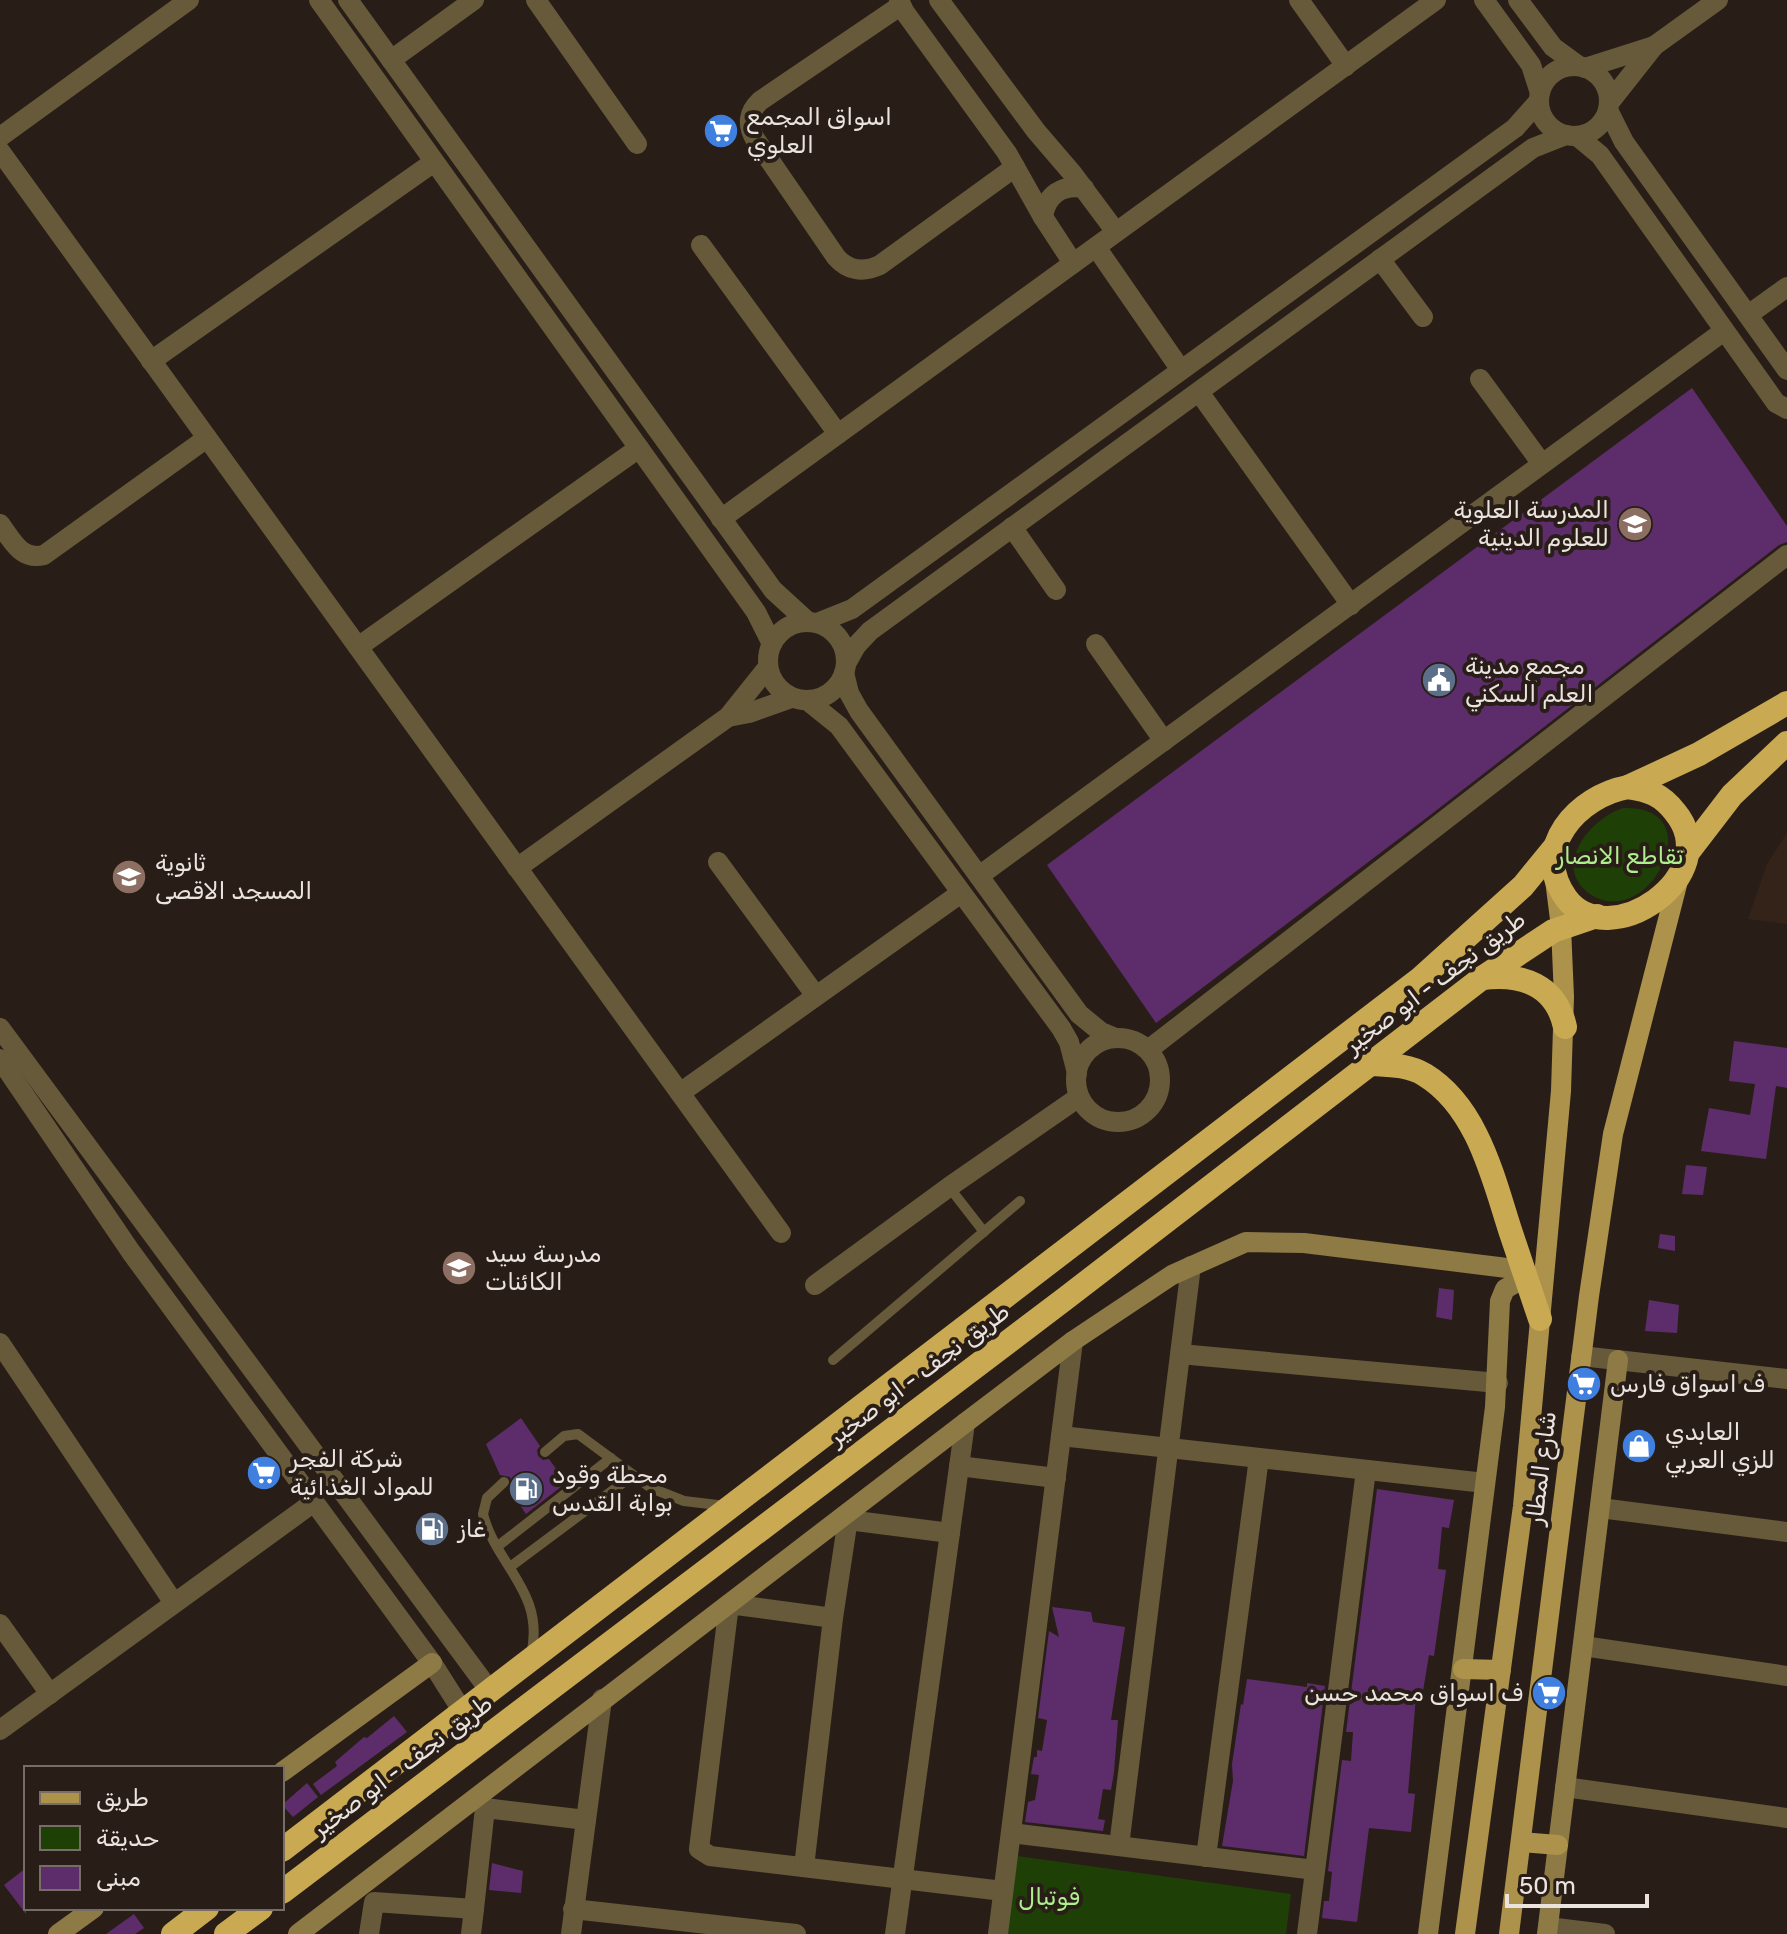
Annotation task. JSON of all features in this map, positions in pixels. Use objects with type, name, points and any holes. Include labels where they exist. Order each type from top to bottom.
[{"type":"highway","points":[[1787,703],[1699,754],[1628,787],[1605,793],[1578,811],[1567,824],[1554,858],[1560,888],[1570,903],[1583,912],[1597,916],[1628,914],[1643,909],[1665,893],[1732,795],[1787,743]]},
{"type":"highway","points":[[1628,787],[1654,793],[1668,803],[1684,824],[1684,861]]},
{"type":"highway","name":"طريق نجف - ابو صخير","points":[[284,1848],[1421,978],[1554,858]]},
{"type":"highway","name":"طريق نجف - ابو صخير","points":[[284,1890],[1482,978],[1533,942],[1561,927],[1597,916]]},
{"type":"highway","points":[[1482,978],[1514,977],[1539,988],[1561,1011],[1565,1027]]},
{"type":"highway","points":[[1371,1064],[1396,1065],[1422,1073],[1445,1091],[1478,1139],[1540,1319]]},
{"type":"highway","points":[[173,1934],[204,1910]]},
{"type":"highway","points":[[226,1934],[258,1910]]},
{"type":"main road","name":"شارع المطار","points":[[1465,1934],[1523,1506],[1565,1027],[1561,927],[1554,858]]},
{"type":"main road","name":"شارع المطار","points":[[1509,1934],[1581,1356],[1613,1134],[1684,861]]},
{"type":"main road","points":[[298,1934],[368,1893],[602,1699],[848,1516],[1073,1341],[1172,1275],[1246,1242],[1304,1243],[1525,1273]]},
{"type":"main road","points":[[1428,1934],[1498,1383],[1501,1295],[1525,1273]]},
{"type":"main road","points":[[1548,1930],[1618,1360]]},
{"type":"main road","points":[[284,1771],[432,1663]]},
{"type":"main road","points":[[1463,1669],[1501,1670]]},
{"type":"main road","points":[[1521,1842],[1558,1845]]},
{"type":"main road","points":[[58,1934],[91,1910]]},
{"type":"street","points":[[0,137],[189,0]]},
{"type":"street","points":[[319,0],[756,612],[772,644]]},
{"type":"street","points":[[348,0],[773,590],[812,623],[834,633],[842,643],[849,693],[859,711],[1079,1014],[1101,1032],[1138,1042],[1157,1063],[1161,1079],[1158,1096],[1149,1109],[1135,1119],[1119,1122],[1103,1119],[1089,1111],[1079,1097],[1069,1042],[1061,1028],[839,726],[800,699],[780,690],[772,680],[768,667],[772,644],[786,628],[812,623],[852,609],[1515,128],[1540,97],[1554,72],[1654,46]]},
{"type":"street","points":[[391,60],[474,0]]},
{"type":"street","points":[[536,0],[637,144]]},
{"type":"street","points":[[939,0],[1116,232]]},
{"type":"street","points":[[1299,0],[1346,66]]},
{"type":"street","points":[[721,519],[1436,0]]},
{"type":"street","points":[[1484,0],[1531,65],[1544,119],[1550,126],[1600,155],[1776,403],[1787,409]]},
{"type":"street","points":[[1518,0],[1553,47],[1600,77],[1606,85],[1609,106],[1624,142],[1787,370]]},
{"type":"street","points":[[728,717],[800,699],[820,698],[832,692],[856,646],[870,631],[1533,148],[1593,131],[1654,46],[1718,0]]},
{"type":"street","points":[[1015,167],[880,265],[856,270],[836,257],[755,139],[750,119],[760,101],[900,3],[1015,167],[1073,263]]},
{"type":"street","points":[[0,151],[781,1233]]},
{"type":"street","points":[[151,361],[434,162]]},
{"type":"street","points":[[1043,217],[1047,202],[1058,191],[1066,187],[1084,188]]},
{"type":"street","points":[[701,245],[838,434]]},
{"type":"street","points":[[1096,247],[1181,370]]},
{"type":"street","points":[[1380,259],[1423,317]]},
{"type":"street","points":[[1748,315],[1787,287]]},
{"type":"street","points":[[979,876],[1724,331]]},
{"type":"street","points":[[1480,379],[1542,464]]},
{"type":"street","points":[[1199,392],[1351,605]]},
{"type":"street","points":[[0,524],[20,551],[32,557],[44,555],[207,438]]},
{"type":"street","points":[[358,647],[639,448]]},
{"type":"street","points":[[1012,527],[1056,590]]},
{"type":"street","points":[[1148,1050],[1787,555]]},
{"type":"street","points":[[1096,644],[1164,741]]},
{"type":"street","points":[[517,868],[728,717],[768,667]]},
{"type":"street","points":[[718,862],[816,996]]},
{"type":"street","points":[[680,1093],[961,893]]},
{"type":"street","points":[[0,1028],[490,1691]]},
{"type":"street","points":[[1077,1073],[1089,1049],[1113,1037]]},
{"type":"street","points":[[3,1069],[131,1252],[432,1663],[463,1712]]},
{"type":"street","points":[[815,1285],[1079,1097]]},
{"type":"street","points":[[131,1252],[153,1235]]},
{"type":"street","points":[[1119,1846],[1191,1266]]},
{"type":"street","points":[[998,1934],[1073,1341]]},
{"type":"street","points":[[0,1343],[174,1603]]},
{"type":"street","points":[[1180,1354],[1498,1383]]},
{"type":"street","points":[[1581,1356],[1787,1379]]},
{"type":"street","points":[[895,1934],[965,1423]]},
{"type":"street","points":[[1061,1436],[1485,1483]]},
{"type":"street","points":[[1206,1857],[1259,1458]]},
{"type":"street","points":[[959,1466],[1056,1478]]},
{"type":"street","points":[[1307,1934],[1366,1470]]},
{"type":"street","points":[[0,1730],[314,1502]]},
{"type":"street","points":[[1600,1508],[1787,1532]]},
{"type":"street","points":[[804,1867],[848,1516],[950,1533]]},
{"type":"street","points":[[833,1618],[729,1604],[699,1849],[710,1856],[1003,1891]]},
{"type":"street","points":[[0,1624],[50,1694]]},
{"type":"street","points":[[1583,1646],[1787,1676]]},
{"type":"street","points":[[571,1934],[602,1699]]},
{"type":"street","points":[[1565,1787],[1787,1818]]},
{"type":"street","points":[[471,1934],[485,1799],[586,1820]]},
{"type":"street","points":[[1011,1833],[1315,1870]]},
{"type":"street","points":[[369,1934],[368,1893],[474,1909]]},
{"type":"street","points":[[573,1909],[796,1934]]},
{"type":"street","points":[[1548,1930],[1605,1934]]},
{"type":"lane","points":[[949,1187],[984,1232]]},
{"type":"lane","points":[[833,1360],[1020,1201]]},
{"type":"lane","points":[[545,1452],[564,1436],[578,1434],[651,1488],[684,1501],[732,1506]]},
{"type":"lane","points":[[498,1546],[611,1458]]},
{"type":"lane","points":[[510,1567],[632,1476]]},
{"type":"lane","points":[[504,1482],[483,1506],[485,1523],[523,1589],[533,1624],[534,1641],[529,1661]]},
{"type":"shaded area","points":[[1787,833],[1787,924],[1748,919],[1767,864]]},
{"type":"green space","name":"تقاطع الانصار","points":[[1623,808],[1650,812],[1664,825],[1668,843],[1663,863],[1651,882],[1634,896],[1614,902],[1593,896],[1580,885],[1574,872],[1574,859],[1587,834],[1610,814]]},
{"type":"green space","name":"فوتبال","points":[[1017,1856],[1291,1894],[1286,1934],[1007,1934]]},
{"type":"building","points":[[1692,388],[1787,526],[1787,542],[1779,545],[1156,1023],[1047,865]]},
{"type":"building","points":[[1734,1041],[1787,1048],[1787,1088],[1776,1086],[1766,1159],[1701,1151],[1709,1108],[1750,1115],[1755,1084],[1729,1081]]},
{"type":"building","points":[[1686,1165],[1707,1167],[1703,1195],[1682,1194]]},
{"type":"building","points":[[1660,1234],[1675,1236],[1675,1251],[1658,1248]]},
{"type":"building","points":[[1439,1288],[1454,1290],[1452,1320],[1436,1317]]},
{"type":"building","points":[[1649,1300],[1679,1305],[1677,1333],[1645,1331]]},
{"type":"building","points":[[521,1418],[540,1446],[538,1456],[543,1460],[549,1459],[566,1483],[526,1514],[509,1489],[512,1484],[510,1477],[500,1475],[486,1444]]},
{"type":"building","points":[[1377,1489],[1454,1500],[1449,1528],[1442,1527],[1438,1569],[1446,1570],[1434,1656],[1429,1655],[1422,1697],[1416,1696],[1408,1793],[1415,1794],[1411,1832],[1369,1828],[1357,1922],[1322,1918],[1324,1901],[1329,1901],[1332,1872],[1328,1871],[1342,1760],[1351,1761],[1353,1732],[1346,1732]]},
{"type":"building","points":[[1052,1607],[1091,1612],[1093,1622],[1125,1627],[1111,1720],[1118,1720],[1114,1772],[1111,1790],[1103,1789],[1098,1819],[1105,1820],[1103,1831],[1025,1822],[1028,1802],[1035,1800],[1039,1775],[1031,1774],[1037,1750],[1042,1751],[1047,1720],[1038,1718],[1049,1631],[1059,1637]]},
{"type":"building","points":[[1247,1679],[1307,1687],[1307,1683],[1325,1686],[1304,1856],[1222,1846]]},
{"type":"building","points":[[394,1716],[407,1732],[321,1795],[313,1784],[337,1766],[335,1762],[364,1737],[367,1738]]},
{"type":"building","points":[[307,1783],[318,1797],[293,1817],[284,1803]]},
{"type":"building","points":[[492,1863],[523,1871],[521,1893],[489,1890]]},
{"type":"building","points":[[24,1870],[26,1914],[4,1885]]},
{"type":"building","points":[[134,1914],[144,1928],[135,1934],[106,1934]]},
{"type":"place","name":"اسواق المجمع العلوي","points":[[721,131]]},
{"type":"place","name":"المدرسة العلوية للعلوم الدينية","points":[[1635,524]]},
{"type":"place","name":"مجمع مدينة العلم السكني","points":[[1439,680]]},
{"type":"place","name":"ثانوية المسجد الاقصى","points":[[129,877]]},
{"type":"place","name":"مدرسة سيد الكائنات","points":[[459,1268]]},
{"type":"place","name":"ف اسواق فارس","points":[[1584,1384]]},
{"type":"place","name":"العابدي للزي العربي","points":[[1639,1446]]},
{"type":"place","name":"شركة الفجر للمواد الغذائية","points":[[264,1473]]},
{"type":"place","name":"محطة وقود بوابة القدس","points":[[526,1489]]},
{"type":"place","name":"غاز","points":[[432,1529]]},
{"type":"place","name":"ف اسواق محمد حسن","points":[[1549,1693]]}]
